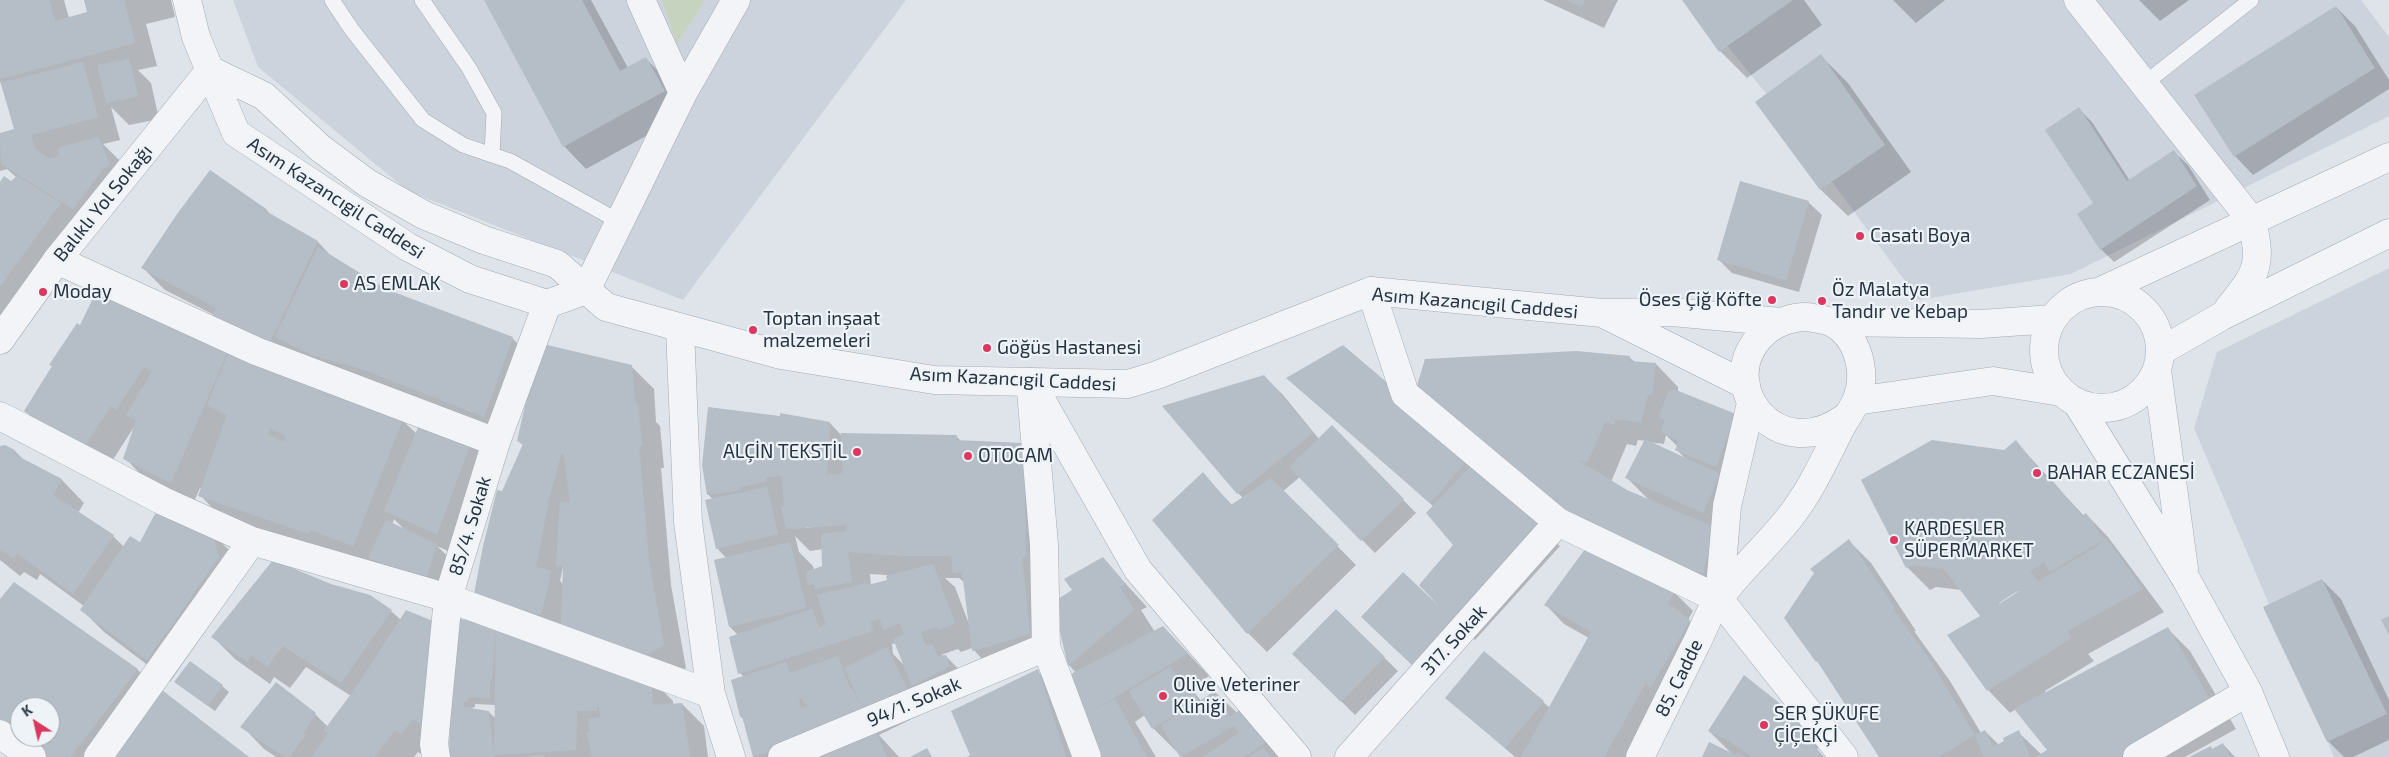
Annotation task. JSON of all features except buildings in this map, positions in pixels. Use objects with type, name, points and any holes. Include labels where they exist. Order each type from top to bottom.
[{"type":"street","name":"Asım Kazancıgil Caddesi","points":[[188,0],[196,37],[236,132],[408,248],[470,278],[547,304]]},
{"type":"street","points":[[641,0],[683,93]]},
{"type":"street","points":[[547,304],[586,290],[683,93],[736,0]]},
{"type":"street","points":[[2078,0],[2252,221],[2257,244],[2257,263],[2251,280],[2222,316]]},
{"type":"street","name":"Asım Kazancıgil Caddesi","points":[[210,70],[264,96],[320,148],[367,183],[424,215],[484,240],[557,264],[606,307],[680,329],[781,355],[934,380],[1128,384],[1158,375],[1370,291],[1602,313]]},
{"type":"street","name":"Balıklı Yol Sokağı","points":[[0,340],[57,260],[210,70]]},
{"type":"street","points":[[2275,757],[2248,692],[2186,579],[2069,397],[2049,376],[2044,357],[2044,337],[2052,319],[2065,304],[2077,298],[2101,291],[2389,157]]},
{"type":"street","points":[[1602,313],[1749,394],[1762,418],[1778,428],[1795,434],[1813,434],[1831,428],[1851,409],[1993,381],[2069,397],[2096,409],[2115,407],[2133,400],[2148,387],[2159,361],[2222,316],[2389,233]]},
{"type":"street","points":[[57,260],[256,351],[496,442]]},
{"type":"street","points":[[1370,291],[1405,394],[1558,522],[1718,599],[1844,757]]},
{"type":"street","points":[[2101,291],[2120,293],[2137,302],[2150,316],[2158,332],[2159,361],[2186,579]]},
{"type":"street","name":"85/4. Sokak","points":[[431,753],[448,598],[496,442],[547,304]]},
{"type":"street","points":[[1602,313],[1672,312],[1781,322],[1809,317],[1832,322],[1981,324],[2052,319]]},
{"type":"street","points":[[1718,599],[1727,506],[1749,394],[1746,367],[1752,348],[1763,333],[1781,322]]},
{"type":"street","points":[[1718,599],[1791,515],[1824,463],[1862,384],[1861,365],[1856,348],[1832,322]]},
{"type":"street","points":[[680,329],[688,522],[710,694],[731,757]]},
{"type":"street","points":[[1031,382],[1044,544],[1046,647],[1088,757]]},
{"type":"street","points":[[1031,382],[1138,570],[1297,757]]},
{"type":"street","points":[[0,416],[164,501],[252,541],[448,598],[710,694]]},
{"type":"street","name":"317. Sokak","points":[[1349,757],[1558,522]]},
{"type":"street","points":[[98,757],[252,541]]},
{"type":"street","name":"85. Cadde","points":[[1640,757],[1718,599]]},
{"type":"street","name":"94/1. Sokak","points":[[782,757],[1046,647]]},
{"type":"street","points":[[2137,757],[2248,692]]},
{"type":"street","points":[[0,734],[32,757]]},
{"type":"lane","points":[[332,0],[352,30],[423,120],[462,145],[510,161],[620,222]]},
{"type":"lane","points":[[422,0],[469,68],[494,113],[492,155]]},
{"type":"lane","points":[[2144,84],[2251,0]]},
{"type":"shaded area","points":[[233,0],[906,0],[683,300],[408,191],[258,67]]},
{"type":"shaded area","points":[[1690,0],[2361,0],[2389,37],[2389,116],[2071,274],[1919,300],[1777,107]]},
{"type":"shaded area","points":[[2389,268],[2389,757],[2334,757],[2194,428],[2217,352]]},
{"type":"green space","points":[[662,0],[705,0],[677,44]]},
{"type":"place","name":"Casatı Boya","points":[[1860,236]]},
{"type":"place","name":"AS EMLAK","points":[[344,284]]},
{"type":"place","name":"Moday","points":[[43,292]]},
{"type":"place","name":"Öses Çiğ Köfte","points":[[1772,300]]},
{"type":"place","name":"Öz Malatya Tandır ve Kebap","points":[[1822,301]]},
{"type":"place","name":"Toptan inşaat malzemeleri","points":[[753,330]]},
{"type":"place","name":"Göğüs Hastanesi","points":[[987,348]]},
{"type":"place","name":"ALÇİN TEKSTİL","points":[[857,452]]},
{"type":"place","name":"OTOCAM","points":[[968,456]]},
{"type":"place","name":"BAHAR ECZANESİ","points":[[2037,473]]},
{"type":"place","name":"KARDEŞLER SÜPERMARKET","points":[[1894,540]]},
{"type":"place","name":"Olive Veteriner Kliniği","points":[[1163,696]]},
{"type":"place","name":"SER ŞÜKUFE ÇİÇEKÇİ","points":[[1764,725]]}]
